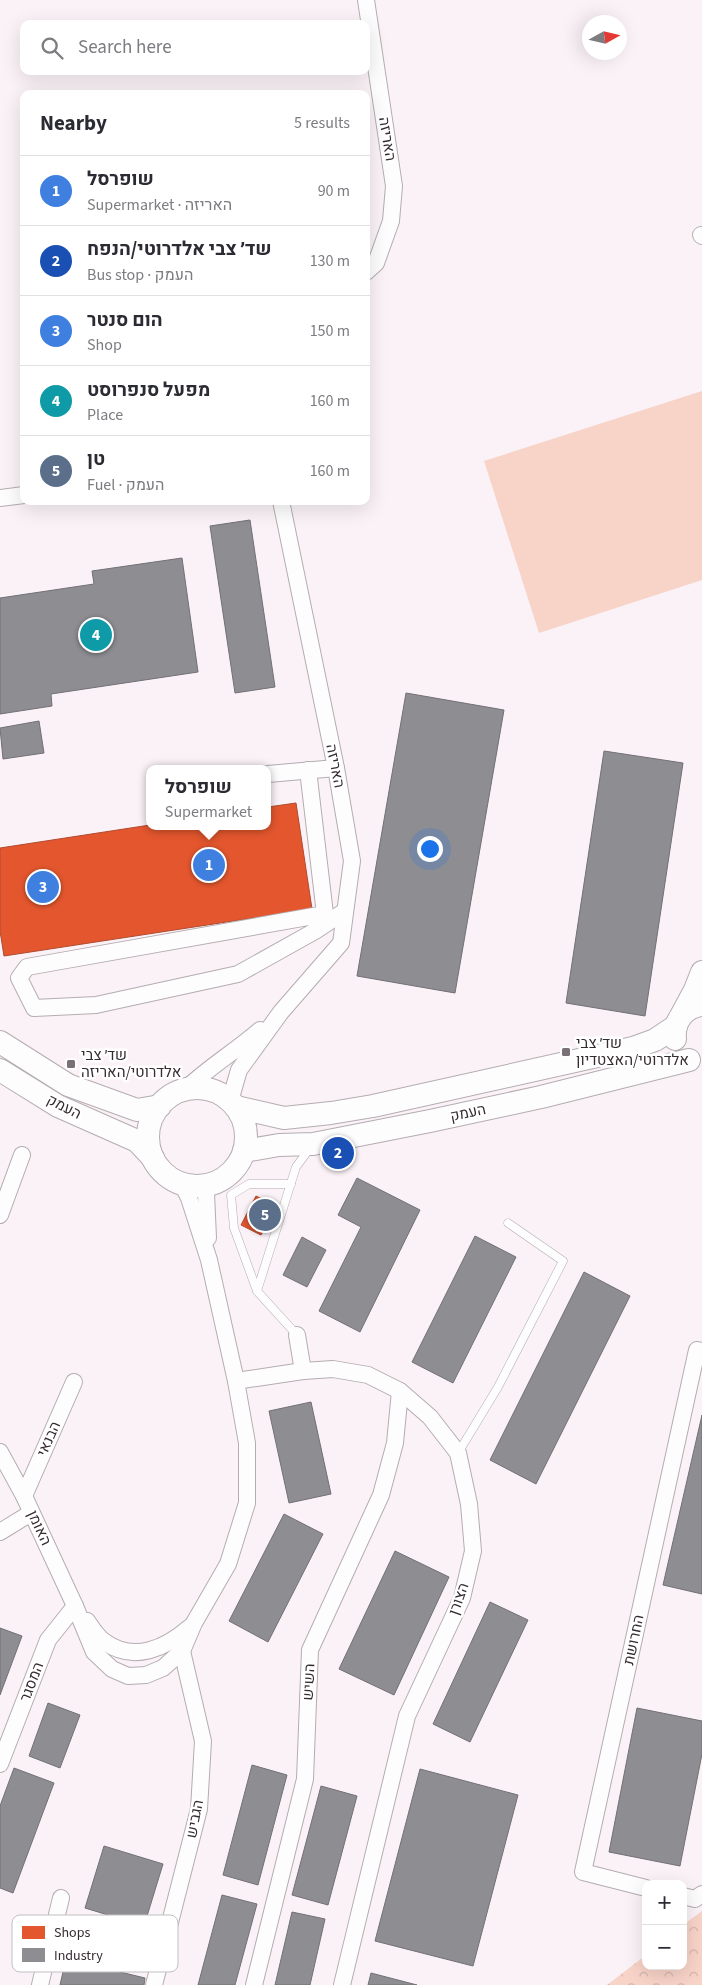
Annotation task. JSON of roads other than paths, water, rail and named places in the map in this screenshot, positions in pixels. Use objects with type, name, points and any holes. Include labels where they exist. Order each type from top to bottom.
[{"type":"main road","points":[[678,1021],[695,990],[702,972]]},
{"type":"main road","name":"העמק","points":[[233,1104],[257,1114],[284,1118],[373,1106],[633,1048],[654,1040],[678,1021],[687,1010],[702,1005]]},
{"type":"main road","name":"העמק","points":[[678,1021],[674,1036],[676,1045],[696,1062]]},
{"type":"main road","name":"העמק","points":[[0,1042],[68,1085],[137,1110],[160,1106]]},
{"type":"main road","name":"העמק","points":[[244,1151],[279,1145],[312,1144],[541,1097],[696,1062]]},
{"type":"main road","name":"העמק","points":[[0,1070],[58,1106],[137,1141],[153,1158]]},
{"type":"main road","points":[[186,1089],[210,1090],[233,1104],[245,1128],[244,1151],[231,1173],[208,1185],[182,1184],[170,1178],[153,1158],[149,1143],[149,1127],[160,1106],[172,1095],[186,1089]]},
{"type":"street","name":"האריזה","points":[[366,0],[369,20]]},
{"type":"street","name":"האריזה","points":[[370,27],[394,186],[391,221],[376,263],[370,268]]},
{"type":"street","points":[[0,498],[20,495]]},
{"type":"street","name":"האריזה","points":[[233,1104],[239,1070],[281,1012],[340,943],[352,861],[336,768],[282,505]]},
{"type":"street","points":[[271,774],[336,768]]},
{"type":"street","points":[[308,770],[324,914]]},
{"type":"street","points":[[345,911],[315,932],[238,974],[96,1004],[34,1008],[18,978],[27,967],[345,911]]},
{"type":"street","name":"האריזה","points":[[186,1089],[200,1076],[238,1050],[281,1012]]},
{"type":"street","points":[[0,1215],[22,1155]]},
{"type":"street","points":[[75,1606],[94,1652],[112,1669],[128,1676],[146,1675],[163,1668],[182,1651],[194,1623],[228,1564],[246,1503],[247,1443],[236,1381],[209,1260],[189,1198],[182,1184]]},
{"type":"street","points":[[208,1185],[206,1193],[209,1260]]},
{"type":"street","points":[[297,1335],[303,1371]]},
{"type":"street","name":"החרושת","points":[[642,1887],[583,1872],[697,1350],[702,1351]]},
{"type":"street","name":"הצורן","points":[[236,1381],[303,1371],[333,1370],[368,1375],[400,1391],[430,1417],[458,1453],[469,1504],[473,1551],[462,1598],[407,1716],[342,1985]]},
{"type":"street","name":"הבנאי","points":[[24,1496],[74,1382]]},
{"type":"street","name":"השיש","points":[[254,1985],[305,1779],[310,1650],[381,1495],[395,1443],[400,1391]]},
{"type":"street","name":"האומן","points":[[0,1452],[24,1496],[75,1606]]},
{"type":"street","points":[[0,1532],[31,1512]]},
{"type":"street","points":[[75,1606],[103,1642],[121,1651],[137,1654],[174,1641],[194,1623]]},
{"type":"street","name":"המסגר","points":[[0,1764],[48,1640],[75,1606]]},
{"type":"street","name":"הגביש","points":[[171,1915],[199,1810],[204,1741],[182,1651]]},
{"type":"street","points":[[687,1897],[695,1899],[702,1894]]},
{"type":"street","points":[[57,1915],[61,1898]]},
{"type":"street","points":[[40,1985],[43,1972]]},
{"type":"street","name":"הגביש","points":[[154,1985],[157,1972]]},
{"type":"lane","points":[[257,1291],[296,1167],[312,1144]]},
{"type":"lane","points":[[291,1184],[249,1184],[231,1195],[234,1228],[257,1291],[297,1335]]},
{"type":"lane","points":[[458,1453],[498,1387],[563,1261],[508,1223]]},
{"type":"place","name":"מפעל סנפרוסט","points":[[96,635]]},
{"type":"place","name":"שופרסל","points":[[209,865]]},
{"type":"place","name":"הום סנטר","points":[[43,887]]},
{"type":"place","name":"שד׳ צבי אלדרוטי/האצטדיון","points":[[566,1052]]},
{"type":"place","name":"שד׳ צבי אלדרוטי/האריזה","points":[[71,1064]]},
{"type":"place","name":"שד׳ צבי אלדרוטי/הנפח","points":[[338,1153]]},
{"type":"place","name":"טן","points":[[265,1215]]}]
